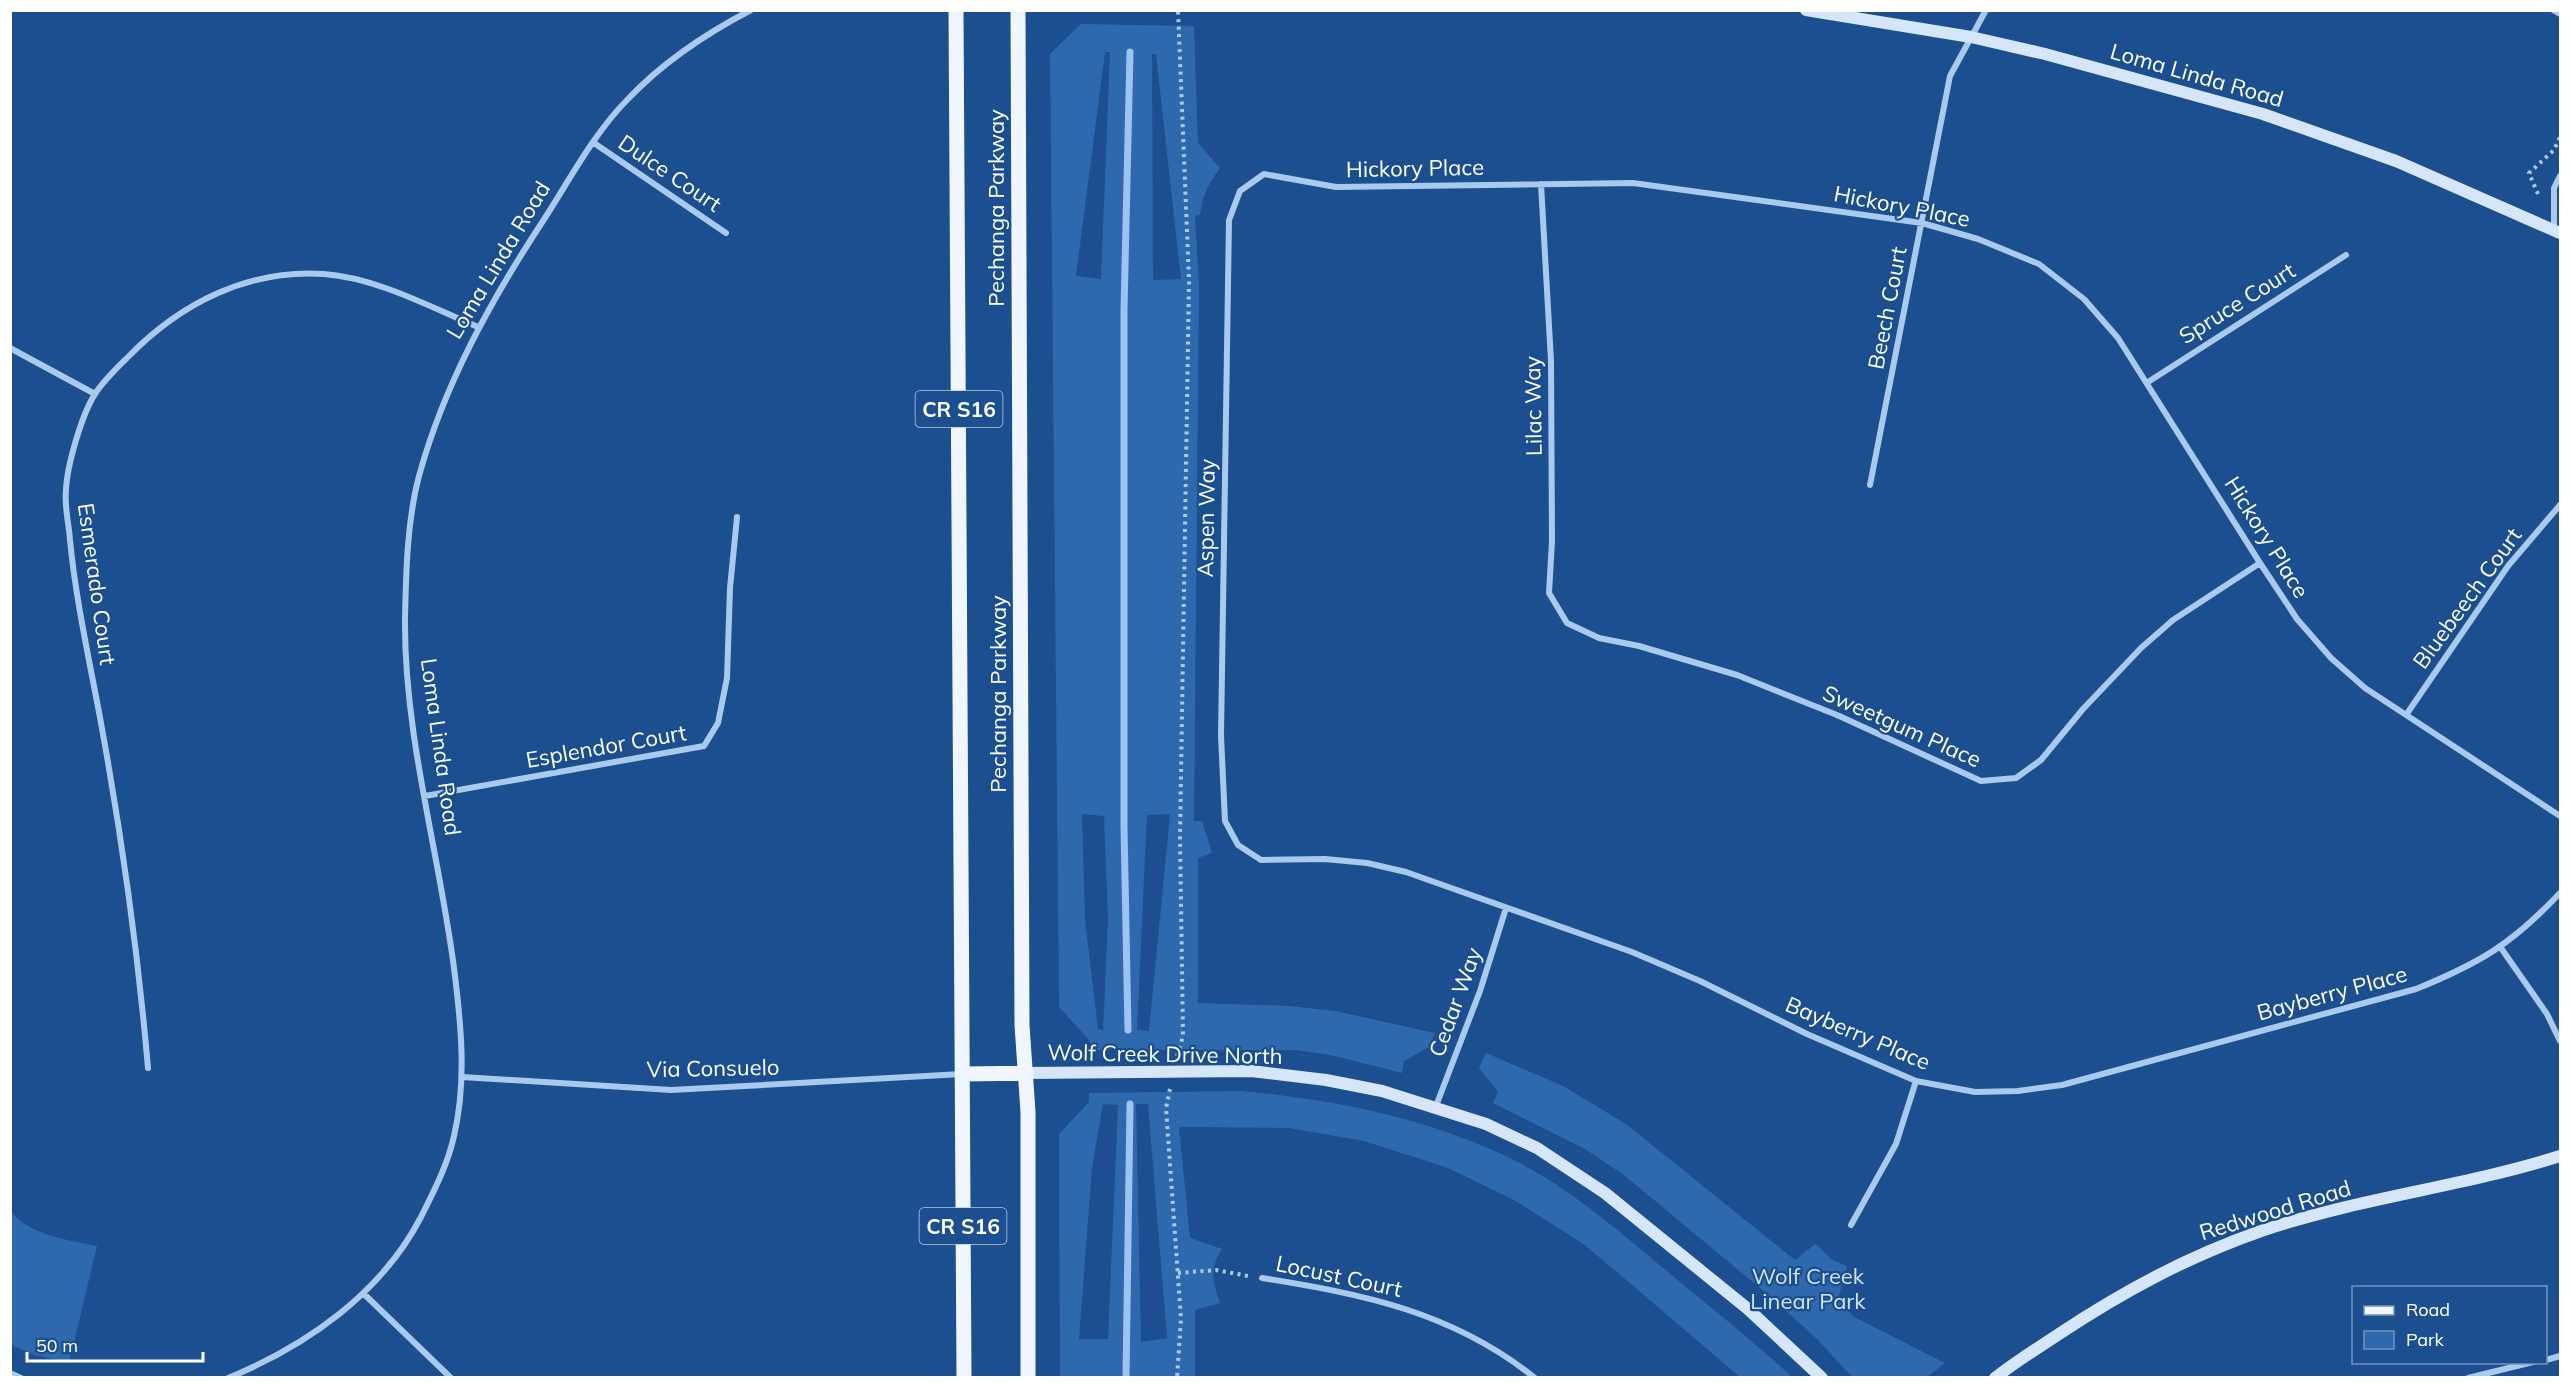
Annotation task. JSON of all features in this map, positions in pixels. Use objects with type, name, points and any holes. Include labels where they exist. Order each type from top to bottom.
[{"type":"main road","name":"Pechanga Parkway","points":[[956,10],[964,1377]]},
{"type":"main road","name":"Pechanga Parkway","points":[[1018,10],[1022,1025],[1026,1073],[1028,1377]]},
{"type":"main road","points":[[963,1074],[1026,1073]]},
{"type":"street","name":"Loma Linda Road","points":[[228,1377],[285,1351],[364,1294],[411,1236],[436,1188],[454,1137],[462,1077],[458,1000],[448,921],[407,684],[405,621],[408,557],[418,479],[443,404],[478,327],[514,265],[594,143],[625,101],[670,60],[712,30],[751,10]]},
{"type":"street","name":"Loma Linda Road","points":[[1806,10],[1971,37],[2089,66],[2329,136],[2396,161],[2558,229]]},
{"type":"street","name":"Beech Court","points":[[1870,484],[1950,76],[1986,10]]},
{"type":"street","points":[[2553,10],[2560,14]]},
{"type":"street","name":"Dulce Court","points":[[594,143],[726,233]]},
{"type":"street","name":"Hickory Place","points":[[1240,191],[1264,174],[1336,187],[1633,183],[1922,223],[1978,239],[2039,264],[2084,299],[2118,338],[2297,619],[2331,658],[2365,688],[2560,816]]},
{"type":"street","points":[[2558,229],[2554,188],[2560,176]]},
{"type":"street","name":"Lilac Way","points":[[1541,184],[1551,361],[1552,541],[1549,593],[1567,623]]},
{"type":"street","name":"Aspen Way","points":[[1238,845],[1225,821],[1221,736],[1229,220],[1240,191]]},
{"type":"street","name":"Spruce Court","points":[[2148,382],[2346,255]]},
{"type":"street","name":"Esmerado Court","points":[[148,1068],[139,965],[122,837],[73,573],[65,491],[73,451],[95,394],[152,333],[185,310],[223,289],[254,279],[290,274],[327,274],[371,284],[478,327]]},
{"type":"street","points":[[10,348],[95,394]]},
{"type":"street","name":"Bluebeech Court","points":[[2406,715],[2508,566],[2560,505]]},
{"type":"street","name":"Esplendor Court","points":[[425,796],[704,746],[718,723],[727,678],[730,588],[737,517]]},
{"type":"street","name":"Sweetgum Place","points":[[1567,623],[1599,638],[1639,646],[1737,675],[1837,715],[1981,782],[2016,778],[2042,760],[2083,709],[2141,648],[2182,614],[2260,563]]},
{"type":"street","name":"Bayberry Place","points":[[1238,845],[1261,860],[1325,859],[1406,872],[1642,956],[1700,981],[1807,1034],[1916,1081],[1975,1092],[2018,1091],[2062,1086],[2416,989],[2464,969],[2501,948],[2560,893]]},
{"type":"street","name":"Cedar Way","points":[[1436,1106],[1480,991],[1506,908]]},
{"type":"street","points":[[2501,948],[2547,1014],[2560,1041]]},
{"type":"street","name":"Wolf Creek Drive North","points":[[1026,1073],[1251,1071],[1326,1080],[1382,1091],[1436,1106],[1486,1124],[1537,1148],[1605,1193],[1748,1309],[1822,1377]]},
{"type":"street","name":"Via Consuelo","points":[[462,1077],[672,1090],[963,1074]]},
{"type":"street","points":[[1851,1225],[1896,1144],[1916,1081]]},
{"type":"street","name":"Redwood Road","points":[[1995,1377],[2121,1294],[2189,1259],[2262,1231],[2338,1210],[2467,1182],[2560,1156]]},
{"type":"street","name":"Locust Court","points":[[1262,1278],[1341,1290],[1392,1302],[1485,1342],[1535,1377]]},
{"type":"street","points":[[364,1294],[451,1377]]},
{"type":"street","points":[[2468,1377],[2524,1364]]},
{"type":"street","points":[[10,1373],[21,1377]]},
{"type":"path","points":[[1177,1377],[1181,1319],[1166,1108],[1183,1036],[1180,837],[1189,280],[1178,10]]},
{"type":"path","points":[[1178,1273],[1216,1270],[1262,1278]]},
{"type":"green space","points":[[1081,24],[1194,26],[1198,143],[1220,168],[1207,190],[1200,215],[1195,216],[1199,284],[1194,821],[1202,821],[1212,853],[1198,858],[1198,1003],[1289,1006],[1335,1011],[1435,1033],[1429,1047],[1404,1061],[1402,1073],[1330,1055],[1297,1050],[1090,1050],[1090,1041],[1059,1007],[1050,54]],"holes":[[[1105,52],[1110,52],[1101,279],[1076,276]],[[1152,54],[1156,54],[1181,279],[1153,280]],[[1082,814],[1104,816],[1108,920],[1103,1030],[1098,1029],[1085,919]],[[1170,814],[1149,1031],[1137,1030],[1147,815]]]},
{"type":"green space","name":"Wolf Creek Linear Park","points":[[1486,1053],[1563,1086],[1626,1124],[1795,1260],[1815,1244],[1833,1260],[1847,1266],[1838,1300],[1854,1317],[1945,1363],[1927,1377],[1852,1377],[1818,1340],[1772,1298],[1624,1175],[1585,1149],[1493,1103],[1498,1092],[1479,1068]]},
{"type":"green space","points":[[1240,1091],[1274,1094],[1377,1112],[1476,1143],[1531,1169],[1595,1212],[1734,1326],[1792,1377],[1740,1377],[1585,1245],[1514,1200],[1448,1168],[1364,1141],[1289,1128],[1179,1127],[1190,1238],[1222,1249],[1215,1263],[1213,1276],[1220,1303],[1195,1310],[1195,1377],[1060,1377],[1059,1134],[1089,1102],[1089,1093]],"holes":[[[1103,1104],[1118,1105],[1108,1339],[1079,1339],[1092,1168]],[[1136,1104],[1148,1104],[1167,1338],[1141,1342]]]},
{"type":"green space","points":[[11,1211],[18,1219],[38,1231],[62,1239],[97,1246],[69,1363],[35,1355],[11,1345]]},
{"type":"waterway","points":[[1128,1030],[1124,827],[1124,310],[1130,52]]},
{"type":"waterway","points":[[1126,1378],[1130,1104]]}]
